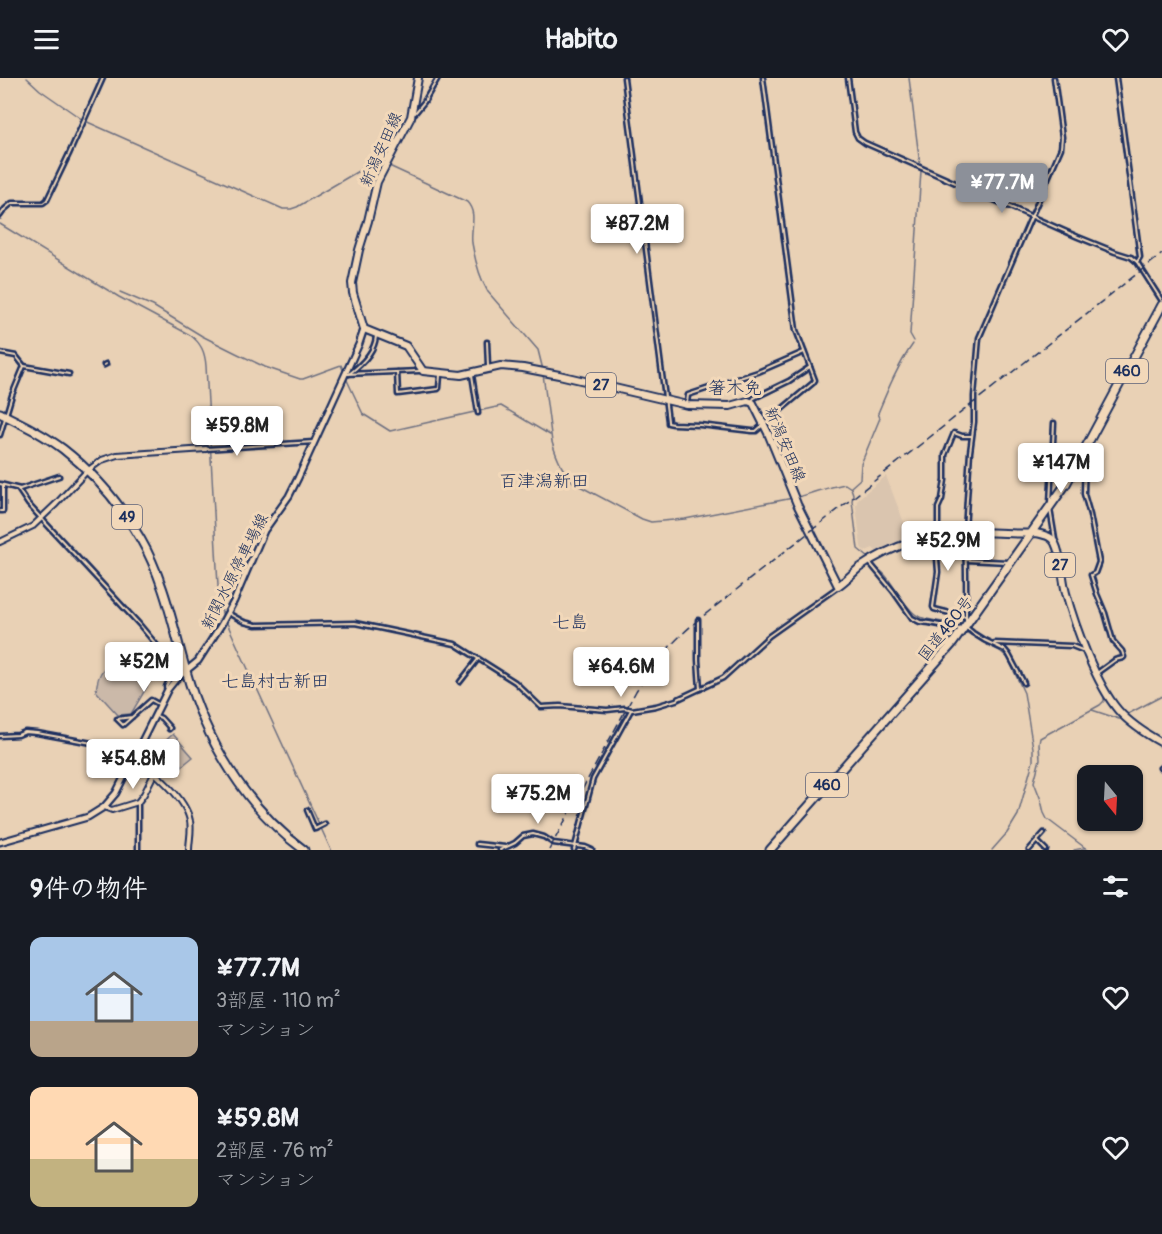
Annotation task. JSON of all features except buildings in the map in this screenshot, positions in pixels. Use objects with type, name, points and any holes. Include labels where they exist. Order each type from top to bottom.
[{"type":"highway","name":"国道460号","points":[[770,850],[953,643],[1050,509],[1085,451],[1162,303]]},
{"type":"highway","name":"49","points":[[3,414],[63,449],[105,488],[124,512],[141,539],[162,586],[186,672],[206,725],[234,775],[254,802],[272,822],[304,850]]},
{"type":"main road","name":"新潟安田線","points":[[364,329],[354,298],[352,283],[359,250],[375,189],[411,117],[418,78]]},
{"type":"main road","points":[[364,329],[408,347],[423,371]]},
{"type":"main road","name":"新関水原停車場線","points":[[0,842],[88,817],[104,807],[116,793],[168,689],[203,654],[227,614],[264,531],[289,496],[347,374],[364,329]]},
{"type":"main road","name":"新潟安田線","points":[[423,371],[456,375],[501,366],[535,369],[687,405],[730,406],[748,401],[753,403],[794,498],[838,586]]},
{"type":"main road","name":"27","points":[[838,586],[871,561],[907,543],[964,532],[1047,536],[1055,543],[1066,593],[1086,649],[1110,699],[1119,711],[1140,730],[1162,743]]},
{"type":"street","points":[[0,216],[12,203],[43,203],[47,200],[103,78]]},
{"type":"street","points":[[411,117],[424,102],[438,78]]},
{"type":"street","points":[[624,78],[668,421],[752,431],[764,424],[815,380],[795,321],[763,78]]},
{"type":"street","points":[[848,78],[855,132],[858,138],[1114,252],[1131,257],[1137,262],[1162,303]]},
{"type":"street","points":[[964,625],[967,591],[964,532],[979,338],[1061,146],[1062,138],[1054,78]]},
{"type":"street","points":[[1116,78],[1140,257],[1137,262]]},
{"type":"street","points":[[347,374],[356,369],[371,351],[376,335]]},
{"type":"street","points":[[487,342],[488,368]]},
{"type":"street","points":[[687,405],[688,395],[758,372],[804,352]]},
{"type":"street","points":[[1,353],[16,356],[24,366],[69,374]]},
{"type":"street","points":[[0,435],[3,414],[24,366]]},
{"type":"street","points":[[751,402],[754,398],[789,381],[810,367]]},
{"type":"street","points":[[347,374],[423,371]]},
{"type":"street","points":[[397,372],[398,394],[438,389],[440,372]]},
{"type":"street","points":[[471,373],[478,412]]},
{"type":"street","points":[[1054,423],[1050,509],[1055,543]]},
{"type":"street","points":[[971,436],[954,433],[945,455],[945,480],[938,508],[936,545],[938,572],[934,609],[1005,650],[1024,683]]},
{"type":"street","points":[[0,542],[29,528],[41,519],[94,464],[114,456],[314,442]]},
{"type":"street","points":[[1085,451],[1084,494],[1099,562],[1095,573],[1091,575],[1113,641],[1124,657],[1112,662],[1097,673]]},
{"type":"street","points":[[0,511],[3,511],[2,485],[18,489],[59,476]]},
{"type":"street","points":[[18,489],[41,519],[139,624],[175,667],[175,674],[166,687],[168,689]]},
{"type":"street","points":[[966,560],[1011,562]]},
{"type":"street","points":[[871,561],[912,618],[920,622],[964,625]]},
{"type":"street","points":[[227,614],[248,624],[343,623],[374,627],[454,644],[515,682],[541,707],[631,710],[663,705],[723,678],[769,636],[838,586]]},
{"type":"street","points":[[698,620],[700,689]]},
{"type":"street","points":[[992,644],[1072,646],[1082,650],[1086,649]]},
{"type":"street","points":[[460,682],[478,658]]},
{"type":"street","points":[[132,717],[151,700],[160,705]]},
{"type":"street","points":[[575,848],[593,779],[631,710]]},
{"type":"street","points":[[155,716],[161,718],[169,729]]},
{"type":"street","points":[[0,736],[18,735],[25,732],[37,733],[103,745],[134,757],[155,772],[186,808],[190,822],[189,850]]},
{"type":"street","points":[[104,807],[112,810],[138,802],[155,772]]},
{"type":"street","points":[[138,802],[138,850]]},
{"type":"street","points":[[307,810],[315,829],[325,824]]},
{"type":"street","points":[[1029,850],[1044,833]]},
{"type":"street","points":[[500,850],[515,843],[523,836],[533,834],[553,843],[592,850]]},
{"type":"street","points":[[1037,841],[1046,850]]},
{"type":"street","points":[[477,844],[505,847]]},
{"type":"shaded area","points":[[886,476],[910,538],[878,553],[873,548],[866,551],[861,546],[856,506],[858,499]]},
{"type":"shaded area","points":[[123,662],[139,670],[148,685],[131,714],[118,715],[96,691],[98,679],[103,670]]},
{"type":"shaded area","points":[[173,734],[193,757],[182,766],[162,744]]},
{"type":"waterway","points":[[27,78],[40,90],[83,120],[283,209],[297,207],[372,163],[383,163]]},
{"type":"waterway","points":[[909,78],[920,165]]},
{"type":"waterway","points":[[387,165],[467,202],[472,211],[472,243],[482,280],[488,292],[538,350],[543,370]]},
{"type":"waterway","points":[[914,341],[910,334],[921,171]]},
{"type":"waterway","points":[[0,224],[119,297],[190,335],[202,348],[206,366],[219,601],[223,617]]},
{"type":"waterway","points":[[120,292],[153,306],[202,336],[265,367],[300,379],[341,365],[344,372]]},
{"type":"waterway","points":[[851,487],[860,479],[861,464],[880,418],[878,413],[898,369],[913,344]]},
{"type":"waterway","points":[[543,374],[552,442],[566,474],[574,483],[642,519],[651,522],[685,519],[793,498]]},
{"type":"waterway","points":[[346,378],[363,414],[390,431],[501,406],[550,435]]},
{"type":"waterway","points":[[798,497],[845,484],[851,488]]},
{"type":"waterway","points":[[851,488],[858,549],[869,558]]},
{"type":"waterway","points":[[1054,548],[1062,588]]},
{"type":"waterway","points":[[872,562],[914,613],[922,618],[959,627]]},
{"type":"waterway","points":[[226,621],[331,850]]},
{"type":"waterway","points":[[966,632],[1008,658],[1024,693],[1033,748],[1033,761],[1018,815],[1007,833],[992,850]]},
{"type":"waterway","points":[[1088,850],[1047,819],[1034,782],[1040,759],[1040,738],[1100,705],[1104,701],[1104,695]]},
{"type":"waterway","points":[[1126,715],[1162,696]]},
{"type":"waterway","points":[[1092,710],[1122,718]]},
{"type":"waterway","points":[[1074,850],[1085,848]]},
{"type":"railway","points":[[549,850],[636,691],[657,661],[680,637],[698,620],[1162,254]]},
{"type":"district","name":"箸木免","points":[[735,388]]},
{"type":"district","name":"百津潟新田","points":[[544,481]]},
{"type":"district","name":"七島","points":[[570,622]]},
{"type":"district","name":"七島村古新田","points":[[275,681]]}]
